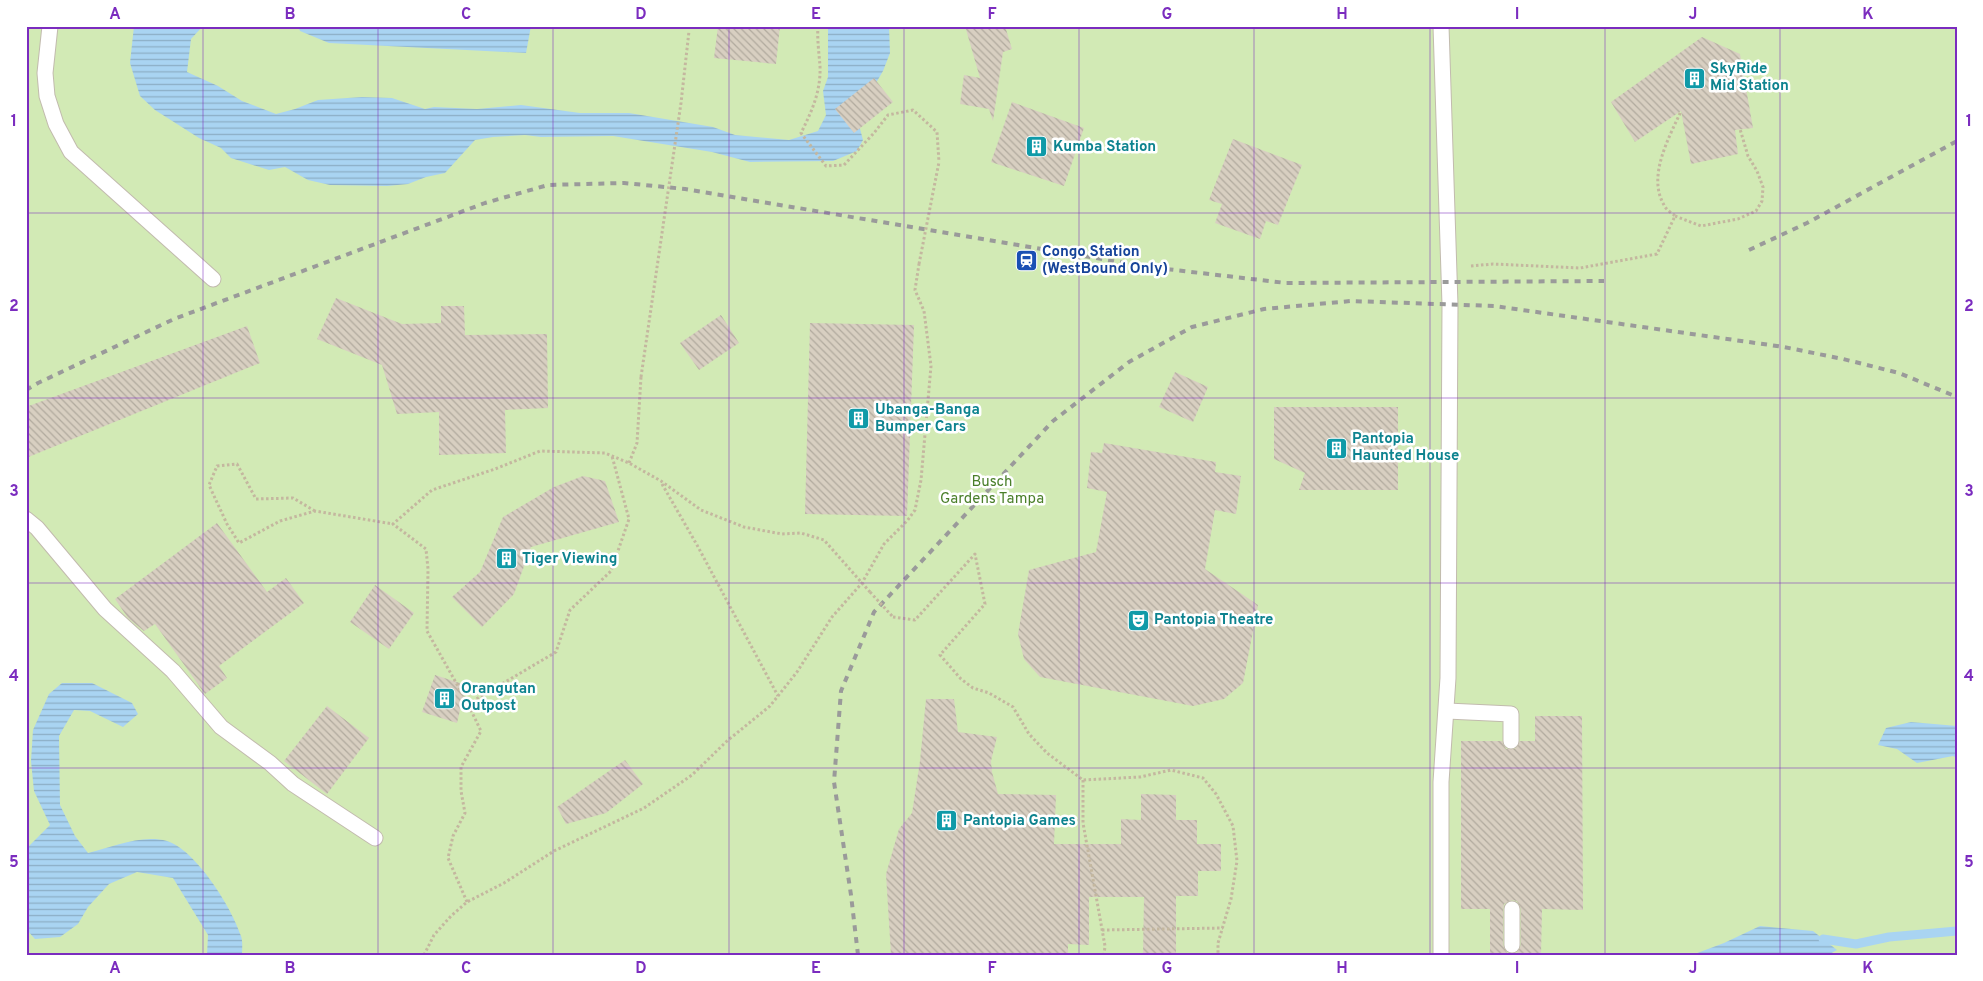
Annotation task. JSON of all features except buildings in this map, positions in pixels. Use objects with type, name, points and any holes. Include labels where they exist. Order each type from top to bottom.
[{"type":"lane","points":[[50,26],[45,73],[47,96],[56,124],[72,152],[213,279]]},
{"type":"lane","points":[[1441,26],[1450,267],[1446,711],[1441,782],[1441,955]]},
{"type":"lane","points":[[26,520],[37,528],[105,609],[173,671],[221,726],[270,763],[292,784],[375,838]]},
{"type":"lane","points":[[1446,711],[1511,714],[1511,741]]},
{"type":"lane","points":[[1512,909],[1512,945]]},
{"type":"path","points":[[629,463],[637,443],[641,377],[680,103],[689,26]]},
{"type":"path","points":[[424,955],[434,935],[467,902],[504,883],[554,851],[644,808],[692,775],[727,741],[770,706],[798,672],[832,617],[862,583],[884,544],[907,522],[915,510],[921,480],[932,366],[924,312],[915,290],[938,162],[937,132],[913,110],[888,115],[844,165],[826,166],[800,133],[813,110],[817,97],[820,68],[818,26]]},
{"type":"path","points":[[1681,111],[1664,149],[1658,173],[1660,193],[1664,206],[1676,216],[1701,226],[1738,219],[1756,211],[1762,200],[1763,187],[1757,171],[1748,156],[1740,129]]},
{"type":"path","points":[[1450,267],[1493,264],[1580,268],[1657,254],[1676,216]]},
{"type":"path","points":[[393,524],[432,490],[495,470],[540,451],[605,453],[629,463],[661,481],[701,510],[744,527],[782,534],[801,533],[824,540],[893,617],[915,620],[975,554],[985,604],[940,655],[961,679],[973,688],[990,693],[1013,707],[1029,734],[1048,753],[1083,780],[1140,777],[1171,770],[1203,778],[1216,794],[1233,826],[1237,861],[1231,899],[1218,943],[1218,955]]},
{"type":"path","points":[[468,704],[556,652],[570,610],[611,570],[629,518],[612,456]]},
{"type":"path","points":[[315,511],[280,522],[239,543],[227,524],[210,485],[217,466],[237,464],[256,499],[293,498],[315,511],[393,524],[426,549],[428,568],[427,632],[468,704],[481,732],[461,767],[461,791],[465,813],[453,836],[448,858],[467,902]]},
{"type":"path","points":[[661,481],[778,696]]},
{"type":"path","points":[[1083,780],[1083,823],[1105,946],[1104,955]]},
{"type":"path","points":[[1102,930],[1223,928]]},
{"type":"green space","name":"Busch Gardens Tampa","points":[[26,26],[1957,26],[1957,955],[26,955]]},
{"type":"water","points":[[134,26],[203,26],[191,39],[187,72],[218,86],[242,101],[276,114],[318,100],[362,97],[392,98],[425,109],[434,107],[477,109],[521,105],[580,113],[629,113],[713,127],[735,135],[789,140],[818,131],[826,115],[823,91],[828,77],[828,26],[889,26],[890,53],[859,125],[863,140],[857,151],[833,161],[750,162],[712,152],[613,136],[541,137],[525,135],[475,140],[445,173],[426,177],[408,184],[387,186],[330,185],[308,180],[285,167],[269,170],[231,158],[221,148],[199,138],[155,110],[140,96],[130,63]]},
{"type":"water","points":[[298,26],[531,26],[526,53],[329,43],[300,31]]},
{"type":"water","points":[[62,683],[92,683],[132,703],[138,714],[123,727],[90,711],[74,710],[59,736],[60,805],[75,836],[88,853],[127,842],[147,839],[167,841],[178,847],[190,856],[212,881],[230,911],[241,936],[242,955],[207,955],[208,935],[173,878],[137,872],[109,884],[88,907],[78,924],[60,937],[35,939],[26,929],[26,849],[50,825],[34,791],[31,761],[33,730],[49,694]]},
{"type":"water","points":[[1911,722],[1957,726],[1957,758],[1953,756],[1917,763],[1897,749],[1878,745],[1886,728]]},
{"type":"water","points":[[1760,926],[1813,931],[1837,950],[1828,955],[1692,955],[1724,943]]},
{"type":"waterway","points":[[1823,939],[1856,944],[1889,937],[1957,931]]},
{"type":"railway","points":[[1749,250],[1807,223],[1957,141]]},
{"type":"railway","points":[[26,390],[174,319],[485,203],[548,185],[624,183],[685,189],[1149,267],[1286,283],[1604,281]]},
{"type":"railway","points":[[858,955],[834,782],[841,691],[874,612],[1053,421],[1129,362],[1192,327],[1264,309],[1351,301],[1494,306],[1784,347],[1899,373],[1957,397]]},
{"type":"place","name":"SkyRide Mid Station","points":[[1694,78]]},
{"type":"place","name":"Kumba Station","points":[[1037,147]]},
{"type":"place","name":"Congo Station (WestBound Only)","points":[[1026,261]]},
{"type":"place","name":"Ubanga-Banga Bumper Cars","points":[[859,419]]},
{"type":"place","name":"Pantopia Haunted House","points":[[1336,448]]},
{"type":"place","name":"Tiger Viewing","points":[[506,559]]},
{"type":"place","name":"Pantopia Theatre","points":[[1138,620]]},
{"type":"place","name":"Orangutan Outpost","points":[[445,698]]},
{"type":"place","name":"Pantopia Games","points":[[947,821]]}]
